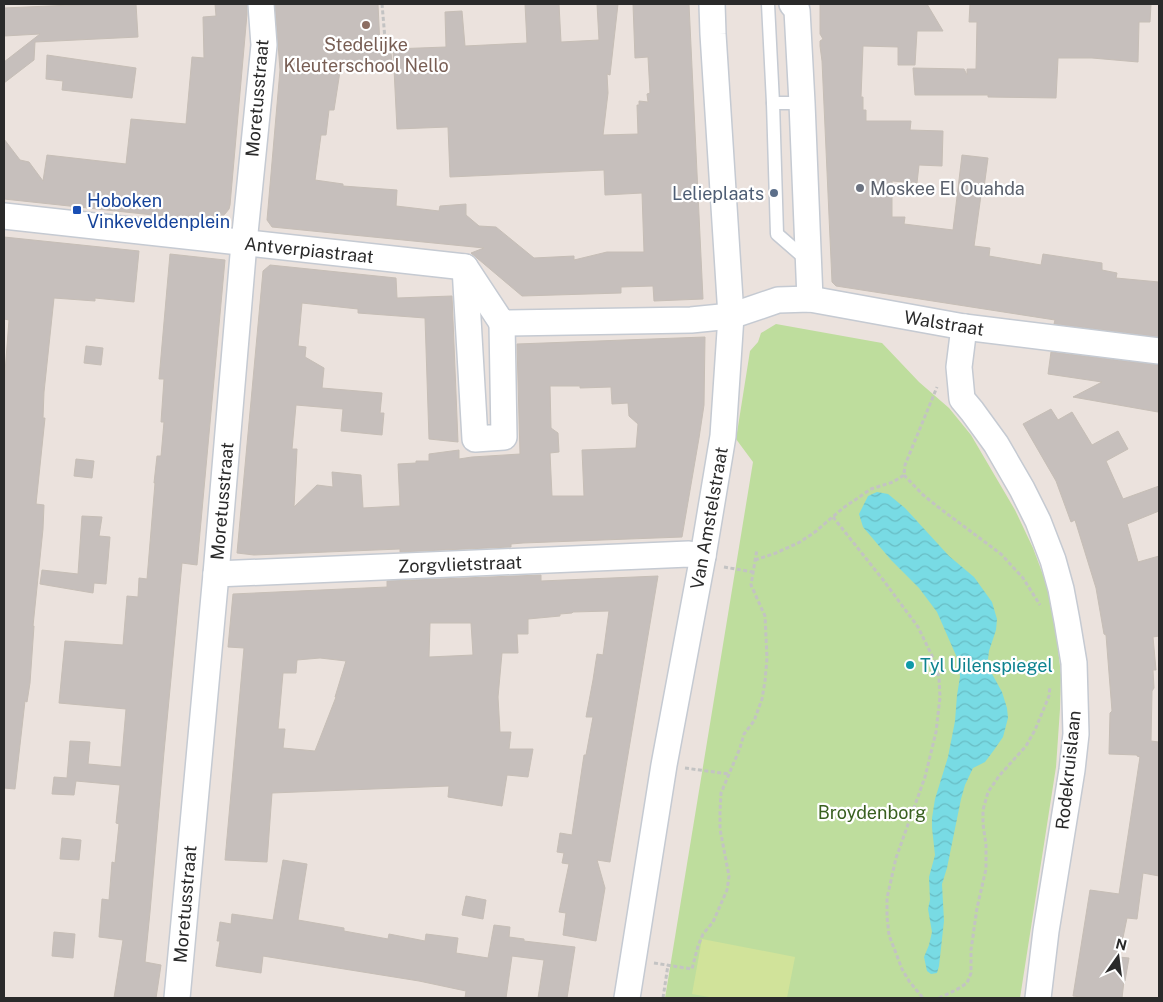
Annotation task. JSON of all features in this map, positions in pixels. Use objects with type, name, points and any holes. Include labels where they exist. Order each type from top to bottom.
[{"type":"street","name":"Moretusstraat","points":[[177,998],[244,242],[264,45],[261,4]]},
{"type":"street","points":[[712,4],[728,4]]},
{"type":"street","name":"Van Amstelstraat","points":[[627,998],[664,765],[723,436],[731,316],[712,4]]},
{"type":"street","points":[[792,4],[797,10],[810,300]]},
{"type":"street","name":"Antverpiastraat","points":[[4,216],[465,267]]},
{"type":"street","points":[[465,267],[502,322],[504,437],[475,439],[465,267]]},
{"type":"street","name":"Walstraat","points":[[731,316],[778,300],[810,300],[964,327],[1159,351]]},
{"type":"street","points":[[502,322],[691,320],[731,316]]},
{"type":"street","name":"Rodekruislaan","points":[[964,327],[959,367],[962,400],[996,444],[1038,521],[1061,589],[1074,664],[1076,734],[1046,931],[1038,998]]},
{"type":"street","name":"Zorgvlietstraat","points":[[216,574],[689,554],[702,559]]},
{"type":"lane","points":[[768,4],[777,234],[808,261]]},
{"type":"lane","points":[[773,103],[802,103]]},
{"type":"path","points":[[382,4],[385,39]]},
{"type":"path","points":[[959,374],[938,385],[905,465],[904,475],[922,494],[1001,554],[1023,578],[1040,606]]},
{"type":"path","points":[[754,560],[800,542],[843,508],[871,489],[893,482],[904,475]]},
{"type":"path","points":[[832,517],[884,581],[918,627],[935,662],[939,678],[940,697],[936,732],[925,777],[896,858],[887,898],[889,935],[902,969],[923,998]]},
{"type":"path","points":[[634,960],[692,969],[703,934],[713,922],[727,890],[729,876],[720,829],[721,793],[744,734],[754,721],[762,699],[765,681],[767,658],[765,616],[751,585],[757,549]]},
{"type":"path","points":[[702,559],[753,572]]},
{"type":"path","points":[[939,998],[966,983],[971,973],[971,950],[977,908],[986,870],[983,810],[988,792],[999,776],[1026,746],[1035,730],[1049,696],[1051,680]]},
{"type":"path","points":[[664,765],[729,774]]},
{"type":"path","points":[[663,998],[668,965]]},
{"type":"green space","name":"Broydenborg","points":[[776,324],[882,343],[919,382],[949,408],[971,435],[1015,510],[1033,548],[1048,588],[1056,631],[1061,675],[1060,709],[1056,767],[1020,998],[665,998],[753,462],[736,439],[750,351],[758,342],[761,333]]},
{"type":"green space","points":[[702,939],[795,957],[787,998],[715,998],[692,994]]},
{"type":"water","points":[[877,492],[888,494],[905,508],[949,556],[974,577],[992,602],[997,619],[988,659],[991,672],[1002,692],[1007,708],[1008,718],[1003,737],[985,762],[973,768],[961,799],[942,884],[944,921],[939,966],[937,973],[931,974],[927,971],[924,957],[932,932],[928,909],[930,900],[929,877],[935,855],[932,818],[935,799],[948,757],[955,721],[960,677],[958,660],[937,612],[919,588],[891,560],[863,527],[859,514],[868,496]]},
{"type":"building","points":[[136,4],[138,37],[35,42],[34,60],[4,83],[4,62],[40,34],[4,36],[4,8]]},
{"type":"building","points":[[215,4],[247,4],[230,205],[225,214],[216,220],[209,221],[4,199],[4,139],[20,160],[29,162],[43,181],[47,155],[126,164],[131,119],[186,124],[192,57],[204,58],[203,17],[216,16]]},
{"type":"building","points":[[275,4],[378,4],[380,46],[390,45],[392,62],[341,65],[334,110],[329,110],[326,135],[321,135],[315,180],[343,184],[343,186],[397,190],[396,206],[439,211],[440,206],[466,204],[466,215],[479,226],[496,227],[534,258],[574,256],[574,260],[607,252],[644,252],[642,193],[605,195],[604,170],[450,177],[448,127],[397,129],[393,49],[446,47],[445,12],[462,11],[465,46],[527,43],[525,4],[559,4],[561,42],[599,40],[597,4],[618,4],[610,75],[607,74],[608,93],[603,135],[638,134],[637,105],[639,105],[639,101],[648,102],[647,94],[650,93],[648,57],[635,58],[633,4],[689,4],[703,299],[654,301],[653,286],[621,287],[621,293],[522,296],[471,253],[484,248],[272,227],[267,220],[280,70]]},
{"type":"building","points":[[820,4],[927,4],[943,31],[917,31],[915,65],[898,65],[898,47],[863,46],[861,97],[863,97],[863,110],[866,110],[866,121],[911,121],[910,130],[943,131],[942,166],[919,165],[917,183],[892,181],[892,217],[905,217],[904,224],[953,230],[962,155],[988,158],[974,246],[990,248],[989,256],[1041,265],[1043,254],[1102,263],[1102,270],[1117,273],[1116,278],[1159,282],[1159,337],[1054,324],[1055,320],[836,286],[832,282],[820,46],[820,41],[823,39],[820,34]]},
{"type":"building","points":[[970,4],[1151,4],[1150,22],[1139,22],[1138,62],[1092,58],[1058,58],[1056,98],[988,97],[988,95],[915,95],[913,68],[964,69],[967,75],[967,69],[976,69],[977,22],[969,22]]},
{"type":"building","points":[[47,55],[136,68],[132,98],[62,90],[63,81],[46,79]]},
{"type":"building","points":[[4,237],[139,251],[134,302],[95,298],[95,301],[54,298],[44,392],[43,418],[45,418],[36,504],[44,505],[43,529],[33,626],[30,683],[27,702],[25,701],[15,789],[4,788],[4,385],[9,320],[4,319]]},
{"type":"building","points":[[170,254],[225,260],[197,565],[182,563],[164,752],[145,962],[161,965],[158,985],[156,998],[114,998],[123,940],[99,937],[102,899],[109,900],[112,862],[115,863],[119,824],[116,823],[120,785],[76,781],[74,795],[52,794],[54,777],[67,778],[70,741],[90,742],[88,764],[121,767],[126,709],[59,703],[65,641],[123,645],[127,596],[138,597],[139,578],[147,579],[154,483],[157,456],[161,456],[164,422],[161,422],[164,379],[159,379]]},
{"type":"building","points":[[270,265],[396,278],[397,298],[452,296],[458,442],[429,439],[425,318],[358,313],[358,309],[302,303],[298,346],[306,347],[305,357],[324,368],[322,388],[382,393],[380,413],[384,413],[382,435],[341,431],[343,409],[296,405],[292,449],[297,449],[294,507],[317,485],[333,487],[332,472],[361,475],[363,508],[400,506],[398,464],[429,461],[429,454],[459,450],[459,459],[520,454],[517,344],[705,337],[704,405],[682,537],[523,543],[511,544],[511,547],[400,552],[400,549],[254,555],[237,553],[263,271]],"holes":[[[550,386],[580,386],[580,388],[611,387],[612,404],[628,403],[629,416],[638,424],[636,448],[582,450],[584,496],[552,496],[550,453],[559,452],[558,433],[551,428]]]},
{"type":"building","points":[[86,346],[103,348],[101,365],[84,363]]},
{"type":"building","points":[[1051,352],[1159,365],[1158,412],[1073,397],[1102,382],[1048,374]]},
{"type":"building","points":[[1051,409],[1058,420],[1072,412],[1092,445],[1118,431],[1128,449],[1106,461],[1123,499],[1159,486],[1159,511],[1127,524],[1138,562],[1159,556],[1159,636],[1153,637],[1156,670],[1153,670],[1154,688],[1152,691],[1151,741],[1159,742],[1159,876],[1143,873],[1137,919],[1127,918],[1119,957],[1129,958],[1122,998],[1073,996],[1090,890],[1119,894],[1140,757],[1137,755],[1109,754],[1110,713],[1112,711],[1106,635],[1104,634],[1096,588],[1075,520],[1071,522],[1056,481],[1023,424]]},
{"type":"building","points":[[76,459],[94,461],[92,478],[74,476]]},
{"type":"building","points":[[82,516],[102,517],[99,536],[110,537],[106,584],[94,583],[93,593],[40,584],[42,570],[78,574]]},
{"type":"building","points":[[541,575],[541,581],[658,576],[610,862],[597,860],[605,888],[596,941],[563,935],[566,913],[559,912],[569,864],[562,863],[564,853],[557,852],[560,833],[572,835],[584,755],[586,755],[593,717],[586,717],[597,654],[603,655],[609,611],[573,612],[560,614],[560,616],[528,619],[528,634],[517,634],[518,653],[502,653],[498,697],[500,732],[511,732],[509,749],[533,749],[528,777],[507,775],[502,806],[448,797],[449,786],[272,793],[267,862],[225,860],[244,648],[228,647],[233,594],[387,587],[387,581]],"holes":[[[430,623],[471,623],[473,655],[429,657]],[[320,658],[346,661],[336,697],[315,751],[283,748],[285,729],[278,729],[283,673],[296,673],[297,660]]]},
{"type":"building","points":[[62,838],[81,840],[79,860],[60,859]]},
{"type":"building","points":[[283,860],[307,864],[298,920],[344,928],[344,931],[388,939],[389,934],[425,941],[426,934],[458,938],[456,953],[488,958],[494,925],[510,927],[509,937],[524,939],[524,941],[575,947],[567,998],[538,998],[544,960],[512,956],[506,998],[465,998],[466,991],[419,981],[263,956],[261,973],[216,966],[220,941],[217,941],[220,922],[231,924],[232,914],[273,920]]},
{"type":"building","points":[[466,896],[486,900],[483,919],[462,915]]},
{"type":"building","points":[[54,932],[75,934],[73,958],[52,956]]},
{"type":"place","name":"Stedelijke Kleuterschool Nello","points":[[366,25]]},
{"type":"place","name":"Moskee El Ouahda","points":[[860,188]]},
{"type":"place","name":"Lelieplaats","points":[[774,193]]},
{"type":"place","name":"Hoboken Vinkeveldenplein","points":[[77,210]]},
{"type":"place","name":"Tyl Uilenspiegel","points":[[910,665]]}]
